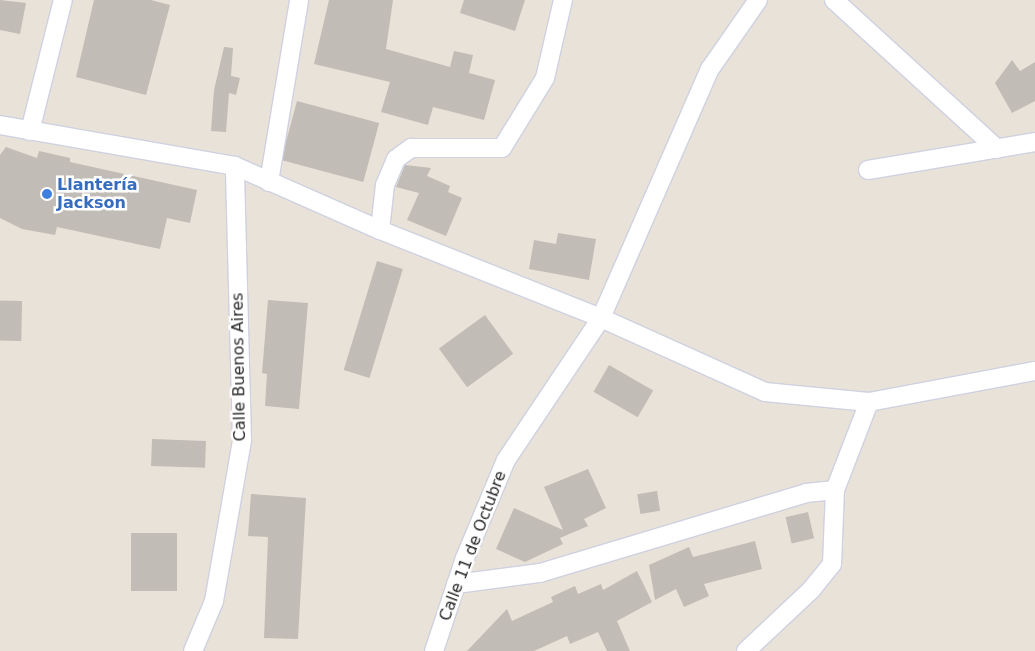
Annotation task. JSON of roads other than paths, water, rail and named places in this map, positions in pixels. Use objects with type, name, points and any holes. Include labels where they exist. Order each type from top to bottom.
[{"type":"street","points":[[30,131],[63,0]]},
{"type":"street","points":[[269,182],[299,0]]},
{"type":"street","points":[[380,230],[385,185],[396,158],[411,148],[502,148],[545,78],[563,0]]},
{"type":"street","name":"Calle 11 de Octubre","points":[[434,651],[456,584],[506,460],[601,318],[710,69],[758,0]]},
{"type":"street","points":[[834,0],[997,148]]},
{"type":"street","points":[[0,126],[236,166],[380,230],[601,318],[765,392],[869,402],[1035,371]]},
{"type":"street","points":[[868,170],[1035,142]]},
{"type":"street","name":"Calle Buenos Aires","points":[[193,651],[214,601],[242,440],[236,166]]},
{"type":"street","points":[[746,651],[825,575],[832,564],[835,490],[869,402]]},
{"type":"street","points":[[456,584],[540,572],[806,493],[835,490]]},
{"type":"place","name":"Llantería Jackson","points":[[47,194]]}]
